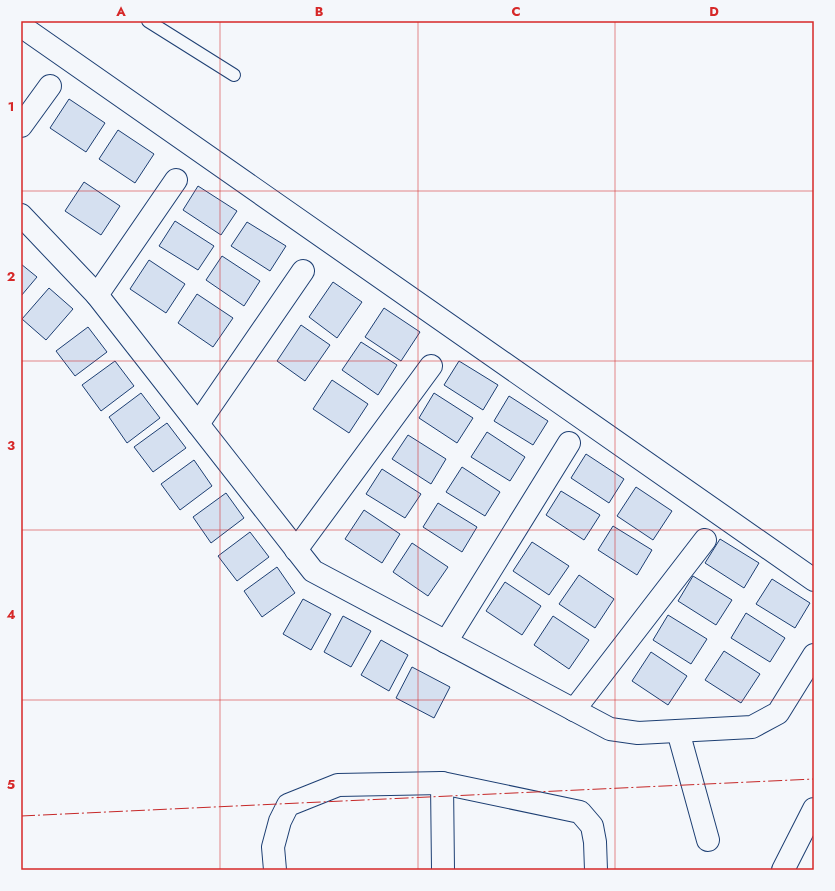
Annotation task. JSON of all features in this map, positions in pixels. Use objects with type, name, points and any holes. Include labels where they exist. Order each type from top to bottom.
[{"type":"street","points":[[21,26],[814,580]]},
{"type":"street","points":[[21,126],[50,86]]},
{"type":"street","points":[[97,295],[176,180]]},
{"type":"street","points":[[21,215],[97,295],[313,571],[610,729],[638,733],[752,727],[778,713],[814,655]]},
{"type":"street","points":[[198,424],[303,271]]},
{"type":"street","points":[[296,550],[431,366]]},
{"type":"street","points":[[446,642],[569,443]]},
{"type":"street","points":[[574,710],[705,540]]},
{"type":"street","points":[[678,731],[708,840]]},
{"type":"street","points":[[275,870],[273,847],[280,821],[288,806],[338,785],[442,783],[580,812],[592,826],[595,842],[596,870]]},
{"type":"street","points":[[442,783],[443,870]]},
{"type":"street","points":[[782,870],[814,809]]},
{"type":"lane","points":[[148,21],[234,76]]},
{"type":"building","points":[[69,99],[105,123],[86,152],[50,128]]},
{"type":"building","points":[[118,130],[154,154],[135,183],[99,159]]},
{"type":"building","points":[[84,182],[120,206],[101,235],[65,211]]},
{"type":"building","points":[[198,186],[237,211],[221,235],[183,210]]},
{"type":"building","points":[[175,221],[214,246],[198,270],[159,246]]},
{"type":"building","points":[[247,222],[286,246],[270,271],[231,246]]},
{"type":"building","points":[[222,256],[260,281],[244,306],[206,280]]},
{"type":"building","points":[[149,260],[185,284],[166,313],[130,289]]},
{"type":"building","points":[[21,264],[37,277],[21,296]]},
{"type":"building","points":[[333,282],[362,302],[337,338],[309,317]]},
{"type":"building","points":[[49,288],[73,309],[46,340],[22,319]]},
{"type":"building","points":[[197,294],[233,318],[213,347],[178,323]]},
{"type":"building","points":[[384,308],[420,332],[401,361],[365,337]]},
{"type":"building","points":[[301,325],[330,345],[305,381],[277,361]]},
{"type":"building","points":[[88,327],[107,352],[75,376],[56,351]]},
{"type":"building","points":[[361,342],[397,365],[378,395],[342,370]]},
{"type":"building","points":[[115,361],[134,386],[101,411],[82,385]]},
{"type":"building","points":[[459,361],[498,385],[483,410],[444,385]]},
{"type":"building","points":[[332,380],[368,404],[349,433],[313,409]]},
{"type":"building","points":[[141,393],[160,418],[127,443],[109,417]]},
{"type":"building","points":[[434,393],[473,418],[457,443],[419,418]]},
{"type":"building","points":[[509,396],[548,421],[533,445],[494,421]]},
{"type":"building","points":[[167,423],[186,448],[153,472],[134,447]]},
{"type":"building","points":[[487,432],[525,457],[510,481],[471,457]]},
{"type":"building","points":[[408,435],[446,459],[431,484],[392,459]]},
{"type":"building","points":[[586,454],[624,479],[609,503],[571,478]]},
{"type":"building","points":[[194,460],[212,486],[180,510],[161,484]]},
{"type":"building","points":[[462,467],[500,492],[485,516],[446,492]]},
{"type":"building","points":[[382,469],[421,494],[405,518],[366,494]]},
{"type":"building","points":[[636,487],[672,511],[653,540],[617,516]]},
{"type":"building","points":[[561,491],[600,515],[584,540],[546,515]]},
{"type":"building","points":[[226,493],[244,518],[211,543],[193,517]]},
{"type":"building","points":[[438,503],[477,527],[462,552],[423,527]]},
{"type":"building","points":[[364,510],[400,534],[382,563],[345,539]]},
{"type":"building","points":[[613,526],[652,550],[637,575],[598,550]]},
{"type":"building","points":[[250,532],[269,557],[237,581],[218,556]]},
{"type":"building","points":[[720,539],[759,563],[744,588],[705,563]]},
{"type":"building","points":[[532,542],[569,566],[549,595],[513,571]]},
{"type":"building","points":[[412,543],[448,567],[428,596],[393,572]]},
{"type":"building","points":[[277,567],[295,593],[262,617],[244,591]]},
{"type":"building","points":[[579,575],[614,599],[595,628],[559,604]]},
{"type":"building","points":[[693,576],[732,600],[716,625],[678,601]]},
{"type":"building","points":[[772,579],[810,603],[795,628],[756,604]]},
{"type":"building","points":[[505,582],[541,606],[522,635],[486,611]]},
{"type":"building","points":[[303,599],[331,614],[311,650],[283,634]]},
{"type":"building","points":[[746,613],[785,638],[770,662],[731,638]]},
{"type":"building","points":[[668,615],[707,639],[691,664],[653,640]]},
{"type":"building","points":[[343,616],[371,631],[351,667],[324,652]]},
{"type":"building","points":[[553,616],[589,640],[569,669],[534,645]]},
{"type":"building","points":[[381,640],[408,655],[389,691],[361,675]]},
{"type":"building","points":[[724,651],[760,674],[741,703],[705,680]]},
{"type":"building","points":[[651,652],[687,676],[668,705],[632,681]]},
{"type":"building","points":[[412,667],[450,687],[434,718],[396,698]]},
{"type":"power","points":[[21,816],[814,779]]}]
